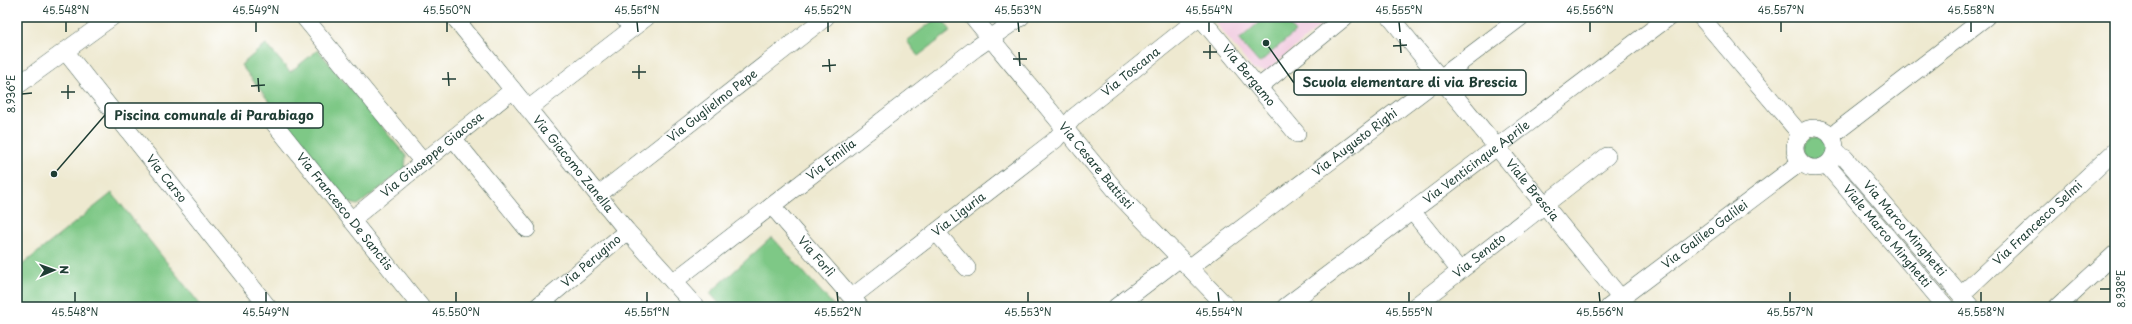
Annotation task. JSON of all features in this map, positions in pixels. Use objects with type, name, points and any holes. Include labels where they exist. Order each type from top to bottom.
[{"type":"street","points":[[17,86],[112,17]]},
{"type":"street","points":[[304,17],[423,162]]},
{"type":"street","name":"Via Giacomo Zanella","points":[[454,17],[627,231],[696,307]]},
{"type":"street","points":[[528,109],[628,23],[647,17]]},
{"type":"street","name":"Via Guglielmo Pepe","points":[[598,195],[826,17]]},
{"type":"street","name":"Via Cesare Battisti","points":[[973,17],[1122,198],[1227,307]]},
{"type":"street","name":"Via Emilia","points":[[673,282],[990,39],[1021,17]]},
{"type":"street","name":"Via Bergamo","points":[[1200,17],[1297,134]]},
{"type":"street","name":"Via Toscana","points":[[1064,128],[1074,117],[1200,17]]},
{"type":"street","points":[[1259,87],[1345,17]]},
{"type":"street","name":"Viale Brescia","points":[[1390,17],[1545,205],[1620,304]]},
{"type":"street","name":"Via Augusto Righi","points":[[1116,307],[1184,263],[1440,78],[1521,17]]},
{"type":"street","name":"Via Venticinque Aprile","points":[[1285,307],[1669,17]]},
{"type":"street","points":[[1701,17],[1801,135]]},
{"type":"street","points":[[1831,136],[1986,17]]},
{"type":"street","name":"Via Carso","points":[[65,51],[268,307]]},
{"type":"street","name":"Via Giuseppe Giacosa","points":[[351,220],[513,90]]},
{"type":"street","name":"Via Francesco De Sanctis","points":[[269,117],[421,307]]},
{"type":"street","name":"Via Liguria","points":[[856,302],[936,232],[1055,140],[1064,128]]},
{"type":"street","points":[[1819,129],[1831,136],[1834,141],[1831,160],[1822,167],[1810,168],[1800,162],[1797,157],[1796,145],[1801,135],[1806,131],[1819,129]]},
{"type":"street","points":[[453,138],[526,229]]},
{"type":"street","name":"Via Francesco Selmi","points":[[1966,301],[2115,151]]},
{"type":"street","name":"Via Senato","points":[[1414,307],[1607,156]]},
{"type":"street","name":"Via Marco Minghetti","points":[[1831,160],[1845,158],[1966,301]]},
{"type":"street","name":"Viale Marco Minghetti","points":[[1831,160],[1939,305]]},
{"type":"street","name":"Via Galileo Galilei","points":[[1620,304],[1800,162]]},
{"type":"street","name":"Via Forlì","points":[[772,206],[856,302]]},
{"type":"street","points":[[1412,211],[1460,271]]},
{"type":"street","name":"Via Perugino","points":[[537,307],[627,231]]},
{"type":"street","points":[[936,232],[967,268]]},
{"type":"street","points":[[2058,307],[2115,254]]},
{"type":"shaded area","points":[[1211,17],[1331,17],[1267,71],[1253,70]]},
{"type":"green space","points":[[938,17],[941,17],[951,31],[918,56],[907,41]]},
{"type":"green space","points":[[1265,17],[1283,17],[1295,32],[1259,63],[1239,40]]},
{"type":"green space","points":[[266,44],[290,72],[318,50],[406,156],[405,169],[358,205],[347,202],[241,65]]},
{"type":"green space","points":[[1816,137],[1825,140],[1828,149],[1825,158],[1816,161],[1807,158],[1804,149],[1807,140]]},
{"type":"green space","points":[[112,193],[202,307],[17,307],[17,269]]},
{"type":"green space","points":[[772,237],[835,307],[722,307],[710,293]]},
{"type":"place","name":"Scuola elementare di via Brescia","points":[[1266,43]]},
{"type":"place","name":"Piscina comunale di Parabiago","points":[[54,174]]}]
